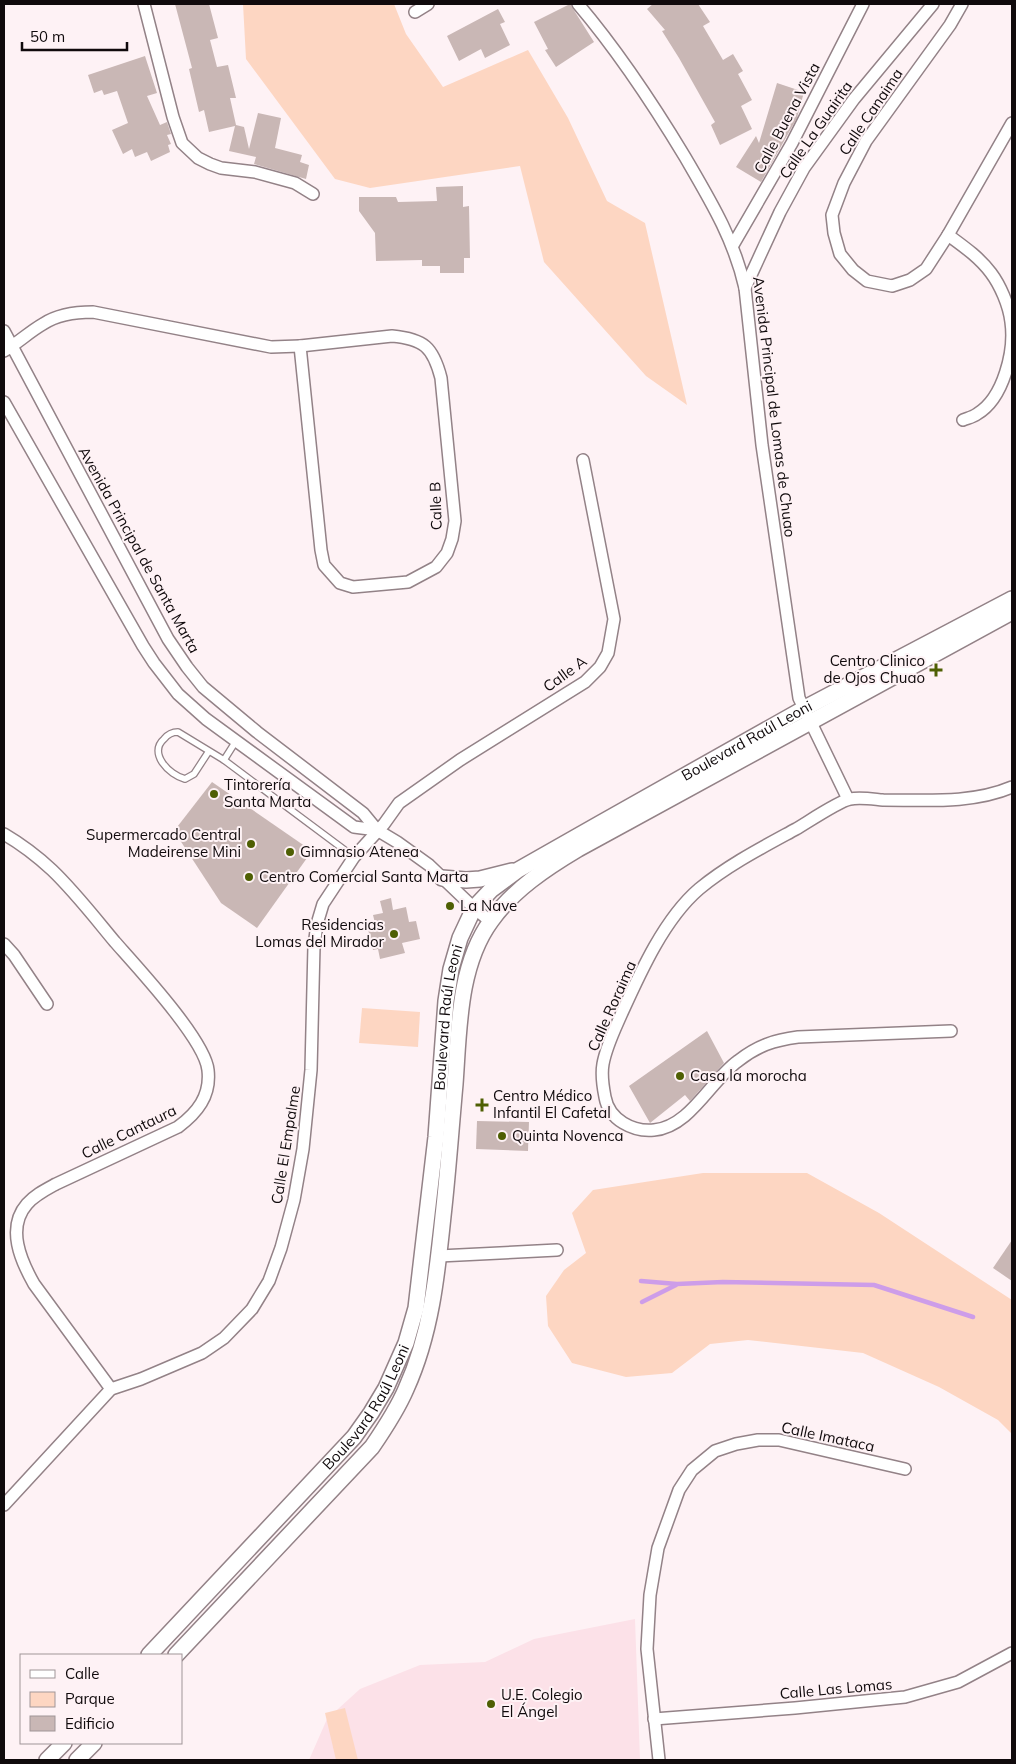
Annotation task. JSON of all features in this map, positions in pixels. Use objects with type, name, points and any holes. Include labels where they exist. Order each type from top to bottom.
[{"type":"street","points":[[144,4],[172,117],[182,143],[198,158],[210,164],[221,168],[255,172],[294,183],[313,194]]},
{"type":"street","points":[[415,12],[428,4]]},
{"type":"street","name":"Avenida Principal de Lomas de Chuao","points":[[578,4],[646,95],[708,195],[740,264],[745,288],[762,445],[799,698],[848,799]]},
{"type":"street","name":"Calle Buena Vista","points":[[733,246],[792,144],[863,4]]},
{"type":"street","name":"Calle La Guairita","points":[[745,288],[780,212],[804,168],[854,99],[933,4]]},
{"type":"street","name":"Calle Canaima","points":[[962,4],[950,25],[866,141],[844,183],[832,215],[834,233],[840,254],[853,270],[867,282],[892,286],[910,280],[926,269],[948,235],[1012,123]]},
{"type":"street","points":[[948,235],[970,251],[991,273],[1003,294],[1011,321],[1011,345],[1006,375],[995,396],[978,414],[963,420]]},
{"type":"street","name":"Calle B","points":[[8,348],[44,323],[58,316],[77,312],[93,312],[271,348],[392,336],[415,339],[424,344],[432,353],[441,378],[455,521],[447,553],[436,566],[423,575],[408,582],[353,587],[340,583],[324,565],[300,346]]},
{"type":"street","name":"Avenida Principal de Santa Marta","points":[[4,332],[8,348],[168,639],[203,688],[363,813],[377,830],[398,842],[428,865],[490,921]]},
{"type":"street","name":"Avenida Principal de Santa Marta","points":[[4,402],[154,664],[178,694],[206,719],[354,827],[377,830]]},
{"type":"street","name":"Calle A","points":[[377,830],[384,824],[399,803],[460,760],[585,682],[600,667],[608,653],[614,618],[583,460]]},
{"type":"street","name":"Boulevard Raúl Leoni","points":[[177,1654],[372,1447],[391,1419],[406,1390],[422,1346],[434,1293],[450,1145],[461,1000],[468,968],[490,921],[529,882],[560,860],[808,715],[1012,599]]},
{"type":"street","name":"Boulevard Raúl Leoni","points":[[150,1654],[354,1437],[372,1413],[386,1388],[406,1343],[416,1308],[425,1243],[436,1137],[446,1001],[451,969],[460,938],[474,908],[491,890],[518,870],[808,715],[1012,612]]},
{"type":"street","points":[[848,799],[960,800],[990,795],[1012,787]]},
{"type":"street","name":"Calle Roraima","points":[[848,799],[727,868],[697,890],[677,913],[660,939],[635,985],[608,1045],[602,1066],[606,1101],[616,1117],[627,1127],[641,1130],[657,1130],[674,1123],[689,1113],[714,1083],[736,1062],[757,1048],[777,1040],[798,1037],[951,1031]]},
{"type":"street","name":"Calle El Empalme","points":[[110,1389],[179,1364],[202,1353],[224,1338],[252,1308],[269,1281],[281,1248],[294,1200],[303,1149],[312,1070],[314,946],[317,924],[323,904],[354,857],[377,830]]},
{"type":"street","name":"Calle Cantaura","points":[[4,834],[24,845],[68,886],[166,1001],[200,1048],[208,1069],[206,1090],[198,1110],[191,1118],[178,1127],[39,1193],[26,1205],[19,1220],[18,1251],[23,1266],[110,1389]]},
{"type":"street","points":[[442,878],[466,880],[518,870]]},
{"type":"street","points":[[4,944],[14,955],[47,1004]]},
{"type":"street","points":[[439,1256],[557,1250]]},
{"type":"street","points":[[4,1505],[110,1389]]},
{"type":"street","name":"Calle Imataca","points":[[659,1760],[647,1649],[650,1595],[658,1548],[679,1490],[692,1470],[715,1451],[736,1444],[758,1440],[780,1440],[905,1468]]},
{"type":"street","name":"Calle Las Lomas","points":[[654,1719],[905,1697],[958,1682],[1012,1653]]},
{"type":"street","points":[[47,1760],[63,1744]]},
{"type":"street","points":[[77,1760],[93,1744]]},
{"type":"lane","points":[[209,751],[194,774],[185,779],[177,777],[167,768],[158,755],[159,744],[168,734],[178,732],[224,760],[354,857]]},
{"type":"lane","points":[[224,760],[236,740]]},
{"type":"shaded area","name":"U.E. Colegio El Ángel","points":[[635,1619],[640,1760],[309,1760],[327,1719],[360,1689],[420,1665],[485,1662],[534,1639]]},
{"type":"green space","points":[[243,4],[394,4],[406,34],[443,87],[528,50],[568,118],[607,201],[645,223],[687,405],[646,376],[544,262],[520,166],[370,188],[335,179],[246,59]]},
{"type":"green space","points":[[362,1008],[420,1012],[418,1047],[359,1043]]},
{"type":"green space","points":[[703,1173],[807,1173],[879,1213],[1012,1300],[1012,1434],[998,1420],[939,1387],[863,1353],[748,1340],[710,1344],[672,1373],[626,1377],[572,1363],[548,1326],[546,1296],[564,1270],[586,1253],[572,1213],[593,1190]]},
{"type":"green space","points":[[345,1708],[358,1760],[336,1760],[325,1713]]},
{"type":"building","points":[[175,4],[209,4],[218,38],[210,40],[217,67],[228,65],[236,98],[230,98],[236,125],[244,127],[249,149],[258,113],[281,118],[275,148],[302,155],[300,162],[309,165],[306,179],[254,164],[256,157],[229,151],[235,126],[209,132],[204,110],[199,112],[189,69],[192,68]]},
{"type":"building","points":[[570,4],[594,42],[556,67],[545,50],[548,49],[534,22]]},
{"type":"building","points":[[653,4],[698,4],[710,22],[703,26],[723,60],[733,54],[743,71],[738,74],[752,100],[741,106],[752,129],[720,145],[711,125],[715,122],[662,31],[665,30],[647,9]]},
{"type":"building","points":[[498,9],[505,22],[500,24],[510,45],[485,58],[481,49],[459,61],[447,36]]},
{"type":"building","points":[[145,56],[157,93],[147,96],[160,125],[167,122],[171,134],[167,135],[171,144],[168,145],[170,152],[151,161],[147,152],[135,157],[132,149],[123,154],[112,130],[128,123],[117,91],[104,95],[102,90],[94,93],[88,75]]},
{"type":"building","points":[[777,83],[804,92],[797,118],[761,182],[736,167],[756,136],[759,143]]},
{"type":"building","points":[[463,186],[463,207],[469,206],[470,258],[464,258],[464,273],[440,273],[440,266],[422,266],[422,260],[376,261],[375,233],[359,211],[359,197],[396,197],[398,202],[437,201],[436,187]]},
{"type":"building","name":"Centro Comercial Santa Marta","points":[[212,782],[312,851],[257,928],[221,903],[174,831]]},
{"type":"building","name":"Residencias Lomas del Mirador","points":[[391,898],[393,910],[406,907],[409,922],[416,921],[420,939],[402,943],[405,953],[380,959],[378,949],[373,950],[368,929],[376,927],[373,915],[383,913],[380,901]]},
{"type":"building","name":"Casa la morocha","points":[[707,1031],[724,1063],[690,1101],[685,1095],[650,1123],[629,1086]]},
{"type":"building","name":"Quinta Novenca","points":[[477,1121],[529,1122],[528,1151],[476,1149]]},
{"type":"building","points":[[1012,1240],[1012,1281],[993,1268]]},
{"type":"waterway","points":[[641,1281],[677,1284],[723,1282],[874,1285],[973,1317]]},
{"type":"waterway","points":[[642,1302],[676,1285]]},
{"type":"place","name":"Centro Clinico de Ojos Chuao","points":[[936,670]]},
{"type":"place","name":"Tintorería Santa Marta","points":[[214,794]]},
{"type":"place","name":"Supermercado Central Madeirense Mini","points":[[251,844]]},
{"type":"place","name":"Gimnasio Atenea","points":[[290,852]]},
{"type":"place","name":"Centro Comercial Santa Marta","points":[[249,877]]},
{"type":"place","name":"La Nave","points":[[450,906]]},
{"type":"place","name":"Residencias Lomas del Mirador","points":[[394,934]]},
{"type":"place","name":"Casa la morocha","points":[[680,1076]]},
{"type":"place","name":"Centro Médico Infantil El Cafetal","points":[[482,1105]]},
{"type":"place","name":"Quinta Novenca","points":[[502,1136]]},
{"type":"place","name":"U.E. Colegio El Ángel","points":[[491,1704]]}]
